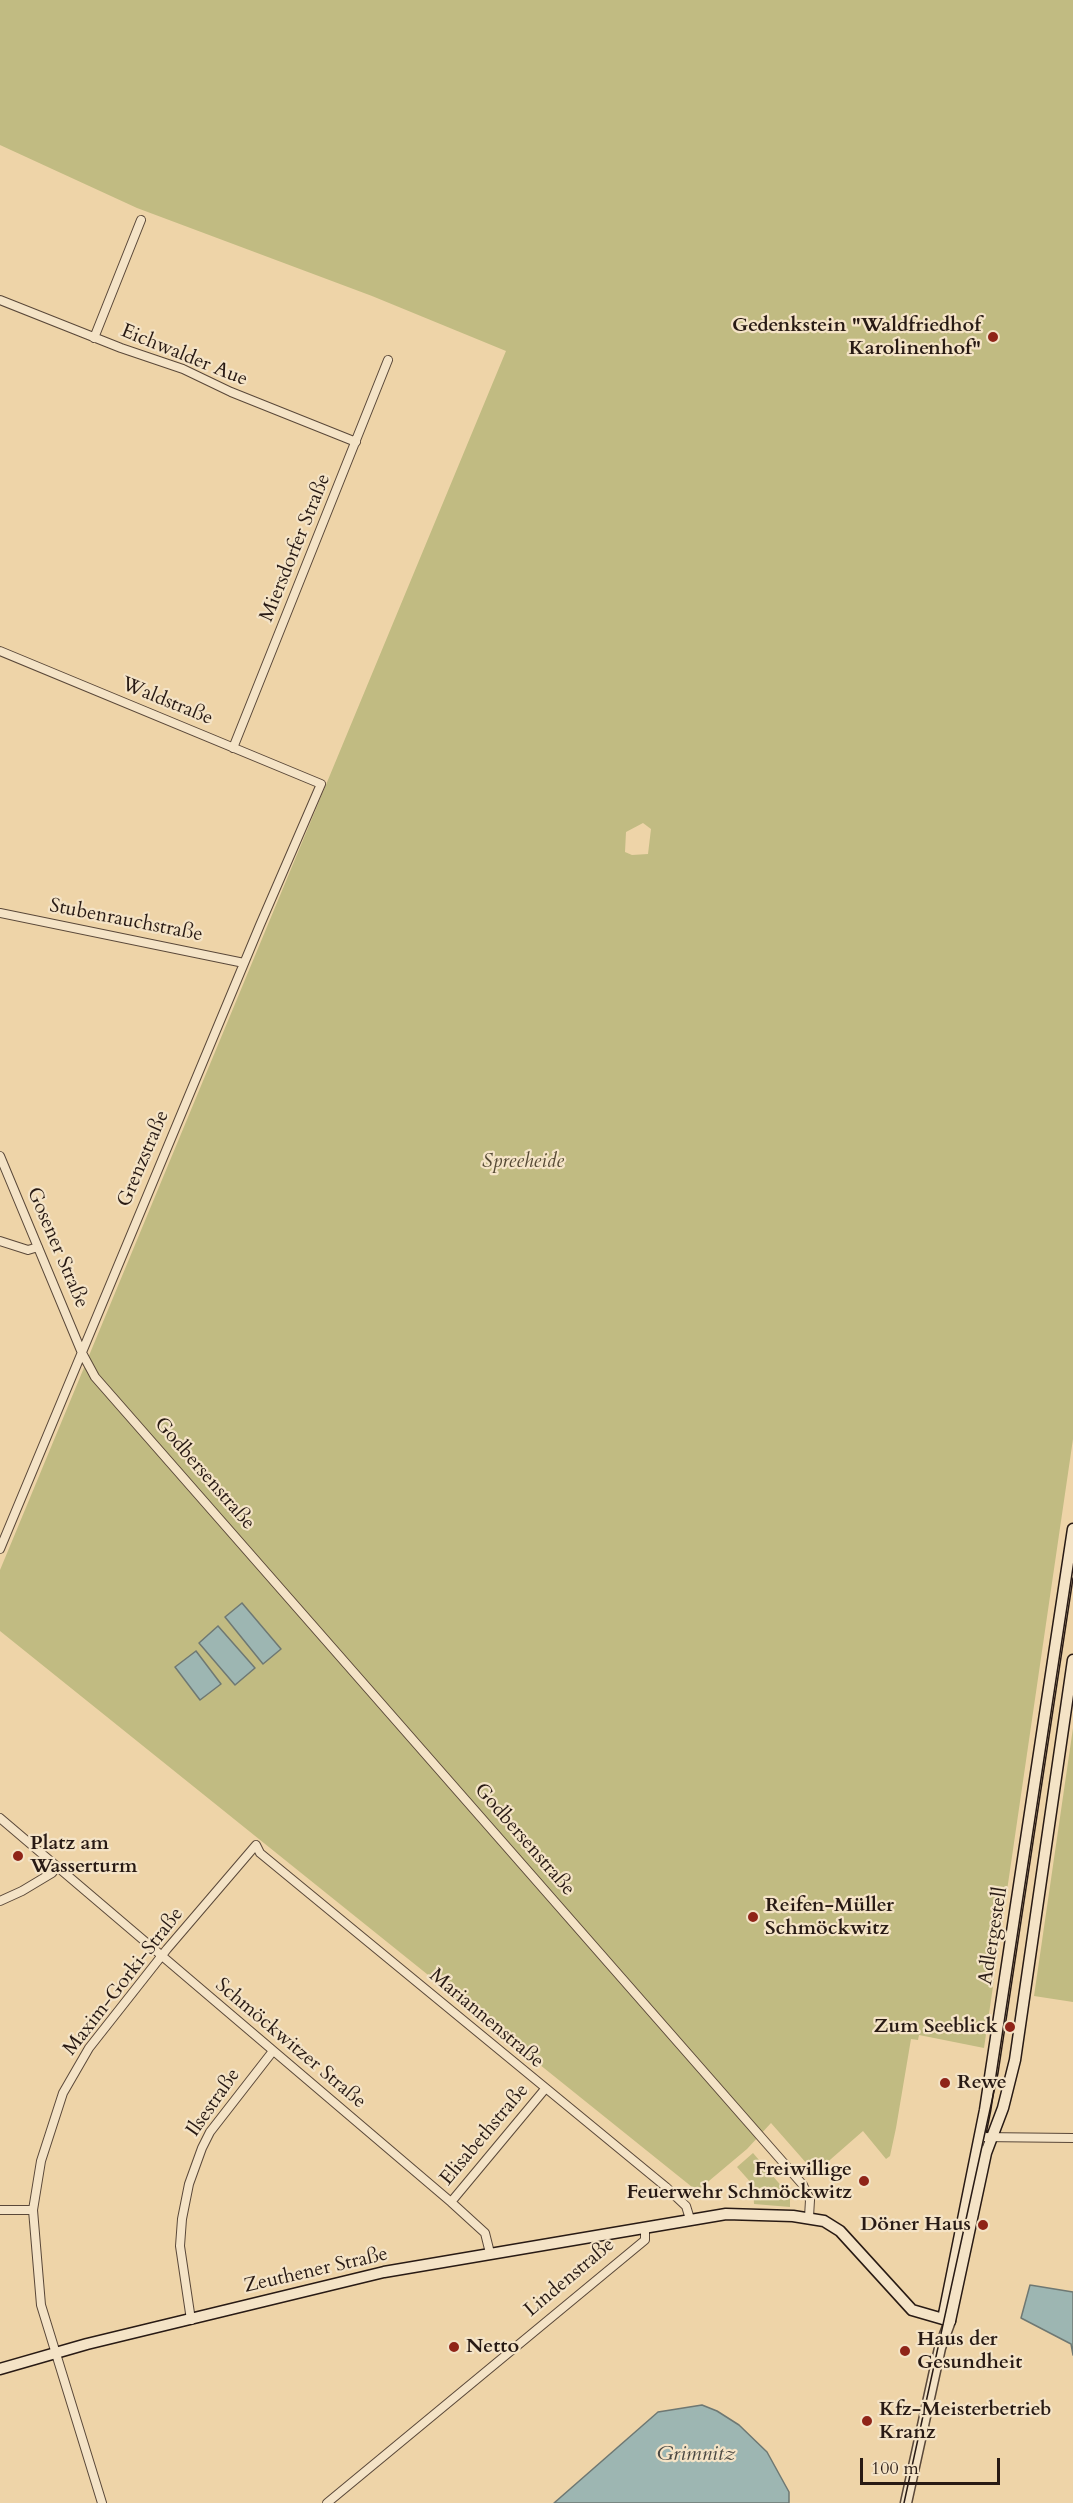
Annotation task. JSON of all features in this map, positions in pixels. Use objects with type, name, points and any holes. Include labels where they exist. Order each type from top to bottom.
[{"type":"main road","name":"Adlergestell","points":[[906,2503],[946,2320],[980,2137],[1073,1529]]},
{"type":"main road","name":"Adlergestell","points":[[946,2320],[991,2138],[1006,2098],[1020,2030],[1073,1660]]},
{"type":"main road","points":[[645,2228],[690,2219],[750,2214],[809,2217],[840,2231],[912,2310],[946,2320]]},
{"type":"main road","name":"Zeuthener Straße","points":[[0,2369],[384,2272],[645,2228]]},
{"type":"street","points":[[94,338],[141,220]]},
{"type":"street","name":"Eichwalder Aue","points":[[0,300],[94,338],[183,369],[231,392],[356,442]]},
{"type":"street","name":"Miersdorfer Straße","points":[[233,748],[388,360]]},
{"type":"street","name":"Waldstraße","points":[[0,651],[321,784]]},
{"type":"street","name":"Grenzstraße","points":[[0,1548],[321,784]]},
{"type":"street","name":"Stubenrauchstraße","points":[[0,913],[244,963]]},
{"type":"street","name":"Gosener Straße","points":[[0,1156],[82,1353]]},
{"type":"street","points":[[0,1241],[27,1250],[38,1247]]},
{"type":"street","name":"Godbersenstraße","points":[[82,1353],[95,1377],[108,1393],[803,2185],[810,2199],[809,2217]]},
{"type":"street","name":"Schmöckwitzer Straße","points":[[0,1818],[158,1961],[273,2051],[451,2202],[485,2233],[490,2253]]},
{"type":"street","name":"Maxim-Gorki-Straße","points":[[101,2501],[41,2303],[33,2210],[41,2161],[63,2093],[89,2048],[158,1961],[256,1845]]},
{"type":"street","name":"Mariannenstraße","points":[[256,1845],[260,1853],[686,2206],[690,2219]]},
{"type":"street","points":[[0,1901],[22,1892],[57,1868]]},
{"type":"street","name":"Ilsestraße","points":[[191,2320],[180,2246],[182,2219],[189,2184],[210,2132],[273,2051]]},
{"type":"street","name":"Elisabethstraße","points":[[451,2202],[545,2089]]},
{"type":"street","points":[[980,2137],[1073,2138]]},
{"type":"street","points":[[0,2210],[33,2210]]},
{"type":"street","name":"Lindenstraße","points":[[327,2503],[645,2240],[645,2228]]},
{"type":"street","points":[[92,2503],[101,2501]]},
{"type":"green space","name":"Spreeheide","points":[[0,0],[1073,0],[1073,1439],[984,2048],[919,2035],[918,2040],[911,2039],[896,2128],[890,2156],[886,2159],[863,2131],[815,2173],[771,2123],[747,2149],[697,2191],[0,1631],[0,1570],[506,351],[372,296],[137,208],[0,145]],"holes":[[[643,823],[651,829],[648,854],[632,855],[625,852],[626,832]]]},
{"type":"green space","points":[[1073,1728],[1073,2002],[1034,1996]]},
{"type":"green space","points":[[753,2153],[790,2196],[790,2207],[754,2204],[753,2185],[737,2167]]},
{"type":"water","points":[[242,1603],[281,1649],[263,1664],[225,1617]]},
{"type":"water","points":[[218,1626],[255,1668],[235,1685],[199,1643]]},
{"type":"water","points":[[196,1651],[221,1684],[200,1700],[175,1667]]},
{"type":"water","points":[[1030,2285],[1073,2292],[1073,2355],[1071,2344],[1021,2318]]},
{"type":"water","name":"Grimnitz","points":[[702,2405],[717,2411],[739,2425],[767,2452],[789,2492],[789,2503],[554,2503],[658,2412]]},
{"type":"tram line","points":[[904,2503],[998,2073],[1073,1578]]},
{"type":"place","name":"Gedenkstein \"Waldfriedhof Karolinenhof\"","points":[[993,337]]},
{"type":"place","name":"Platz am Wasserturm","points":[[18,1856]]},
{"type":"place","name":"Reifen-Müller Schmöckwitz","points":[[753,1917]]},
{"type":"place","name":"Zum Seeblick","points":[[1010,2027]]},
{"type":"place","name":"Rewe","points":[[945,2083]]},
{"type":"place","name":"Freiwillige Feuerwehr Schmöckwitz","points":[[864,2181]]},
{"type":"place","name":"Döner Haus","points":[[983,2225]]},
{"type":"place","name":"Netto","points":[[454,2347]]},
{"type":"place","name":"Haus der Gesundheit","points":[[905,2351]]},
{"type":"place","name":"Kfz-Meisterbetrieb Kranz","points":[[867,2421]]}]
